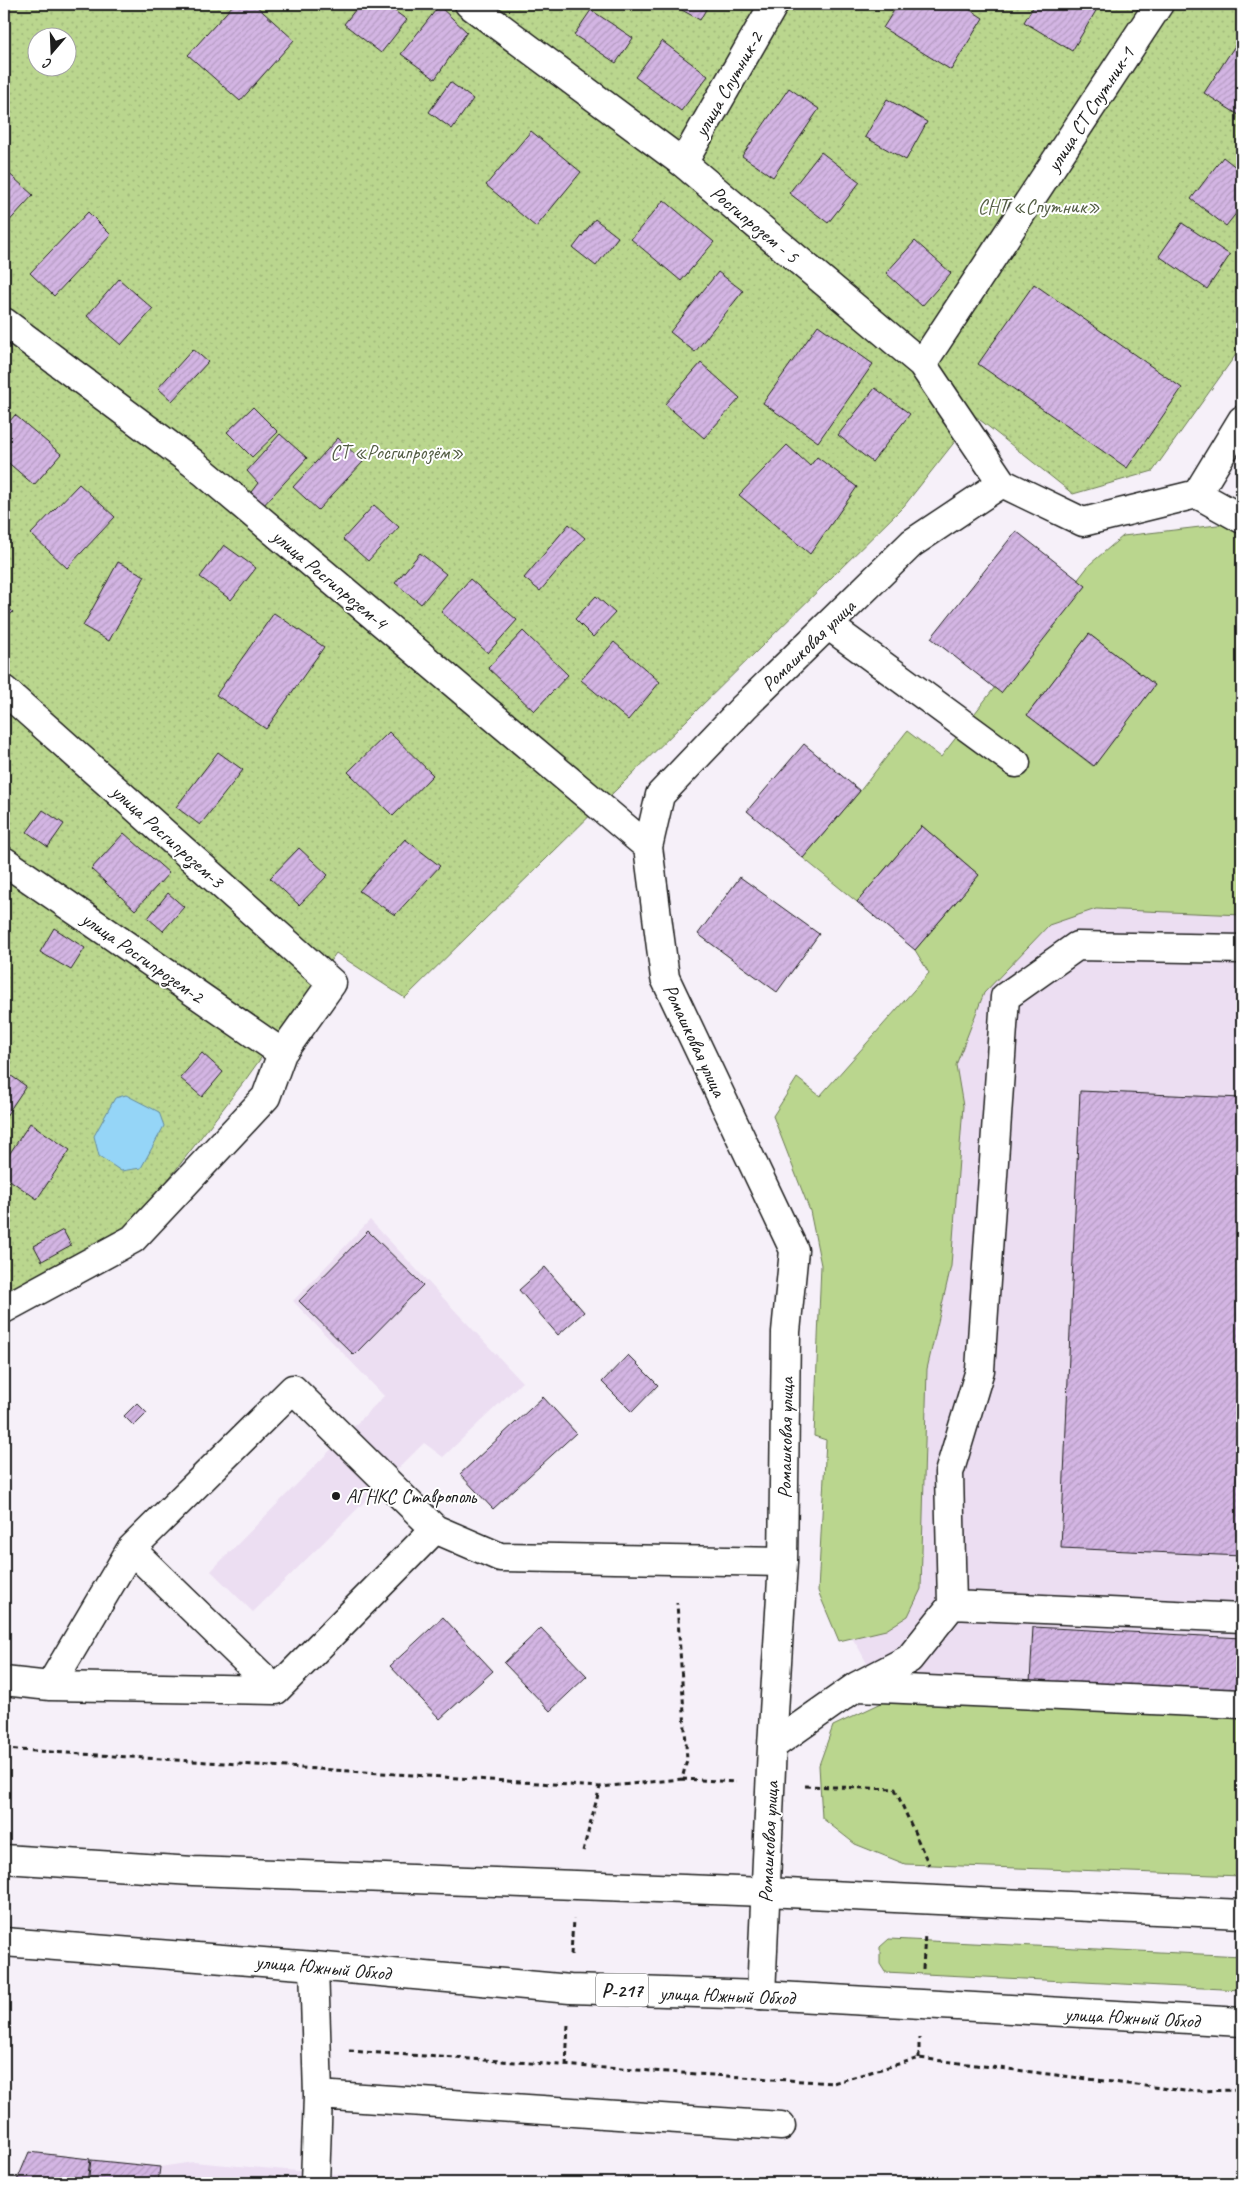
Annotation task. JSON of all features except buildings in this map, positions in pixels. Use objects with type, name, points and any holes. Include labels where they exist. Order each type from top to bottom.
[{"type":"street","name":"Росгипрозем - 5","points":[[469,4],[683,163],[922,364],[1002,483]]},
{"type":"street","name":"улица Спутник-2","points":[[683,163],[774,4]]},
{"type":"street","name":"улица СТ Спутник-1","points":[[922,364],[1160,4]]},
{"type":"street","name":"улица Росгипрозем-4","points":[[4,322],[193,463],[648,847]]},
{"type":"street","points":[[1197,494],[1242,420]]},
{"type":"street","name":"Ромашковая улица","points":[[761,1995],[772,1746],[784,1562],[786,1332],[794,1250],[665,978],[648,847],[660,795],[744,707],[912,543],[1002,483]]},
{"type":"street","points":[[1002,483],[1083,522],[1197,494],[1242,519]]},
{"type":"street","points":[[828,625],[1016,763]]},
{"type":"street","name":"улица Росгипрозем-3","points":[[4,690],[332,983],[282,1053]]},
{"type":"street","name":"улица Росгипрозем-2","points":[[4,861],[282,1053]]},
{"type":"street","points":[[772,1746],[857,1686],[910,1659],[952,1605],[949,1473],[980,1370],[1006,997],[1076,946],[1242,949]]},
{"type":"street","points":[[4,1309],[133,1239],[266,1097],[282,1053]]},
{"type":"street","points":[[50,1686],[131,1549],[293,1389],[435,1529],[500,1558],[784,1562]]},
{"type":"street","points":[[4,1681],[50,1686],[276,1690],[435,1529]]},
{"type":"street","points":[[131,1549],[276,1690]]},
{"type":"street","points":[[952,1605],[1242,1618]]},
{"type":"street","points":[[857,1686],[1242,1704]]},
{"type":"street","points":[[4,1859],[193,1871],[574,1884],[1242,1914]]},
{"type":"street","name":"улица Южный Обход","points":[[4,1942],[570,1988],[761,1995],[1242,2022]]},
{"type":"street","points":[[314,1966],[318,2095],[315,2183]]},
{"type":"street","points":[[318,2095],[781,2126]]},
{"type":"path","points":[[4,1749],[600,1787],[682,1779],[686,1760],[676,1603]]},
{"type":"path","points":[[566,2066],[574,1884],[600,1787]]},
{"type":"path","points":[[316,2049],[833,2083],[919,2058],[1185,2090],[1242,2090]]},
{"type":"shaded area","points":[[1242,709],[1242,1736],[895,1715],[858,1647],[824,1596],[841,1128]]},
{"type":"shaded area","points":[[370,1220],[522,1382],[443,1457],[424,1443],[253,1612],[211,1571],[384,1396],[293,1301]]},
{"type":"shaded area","points":[[29,2152],[160,2167],[193,2162],[438,2183],[15,2183]]},
{"type":"green space","name":"СТ «Росгипрозём»","points":[[4,4],[1242,4],[1242,346],[1153,471],[1073,494],[975,416],[904,506],[405,998],[336,953],[246,1079],[130,1229],[4,1296]]},
{"type":"green space","points":[[1226,524],[1242,530],[1242,915],[1096,909],[1049,925],[984,993],[956,1065],[963,1106],[951,1266],[927,1369],[921,1589],[908,1616],[886,1630],[839,1641],[818,1591],[826,1440],[814,1436],[821,1265],[810,1211],[773,1116],[797,1078],[820,1096],[929,973],[915,950],[979,875],[922,826],[857,902],[803,858],[860,791],[907,731],[941,757],[1090,564],[1123,536]],"holes":[[[1089,634],[1155,685],[1093,766],[1027,715]]]},
{"type":"green space","points":[[890,1699],[1242,1712],[1242,1876],[905,1864],[855,1844],[822,1818],[819,1765],[833,1726]]},
{"type":"green space","points":[[889,1939],[1242,1956],[1242,1990],[885,1972],[880,1964],[880,1947]]},
{"type":"water","points":[[126,1095],[159,1112],[164,1126],[141,1168],[121,1171],[99,1156],[94,1136],[115,1098]]},
{"type":"place","name":"АГНКС Ставрополь","points":[[336,1496]]},
{"type":"park label","name":"СНТ «Спутник»","points":[[1039,206]]}]
